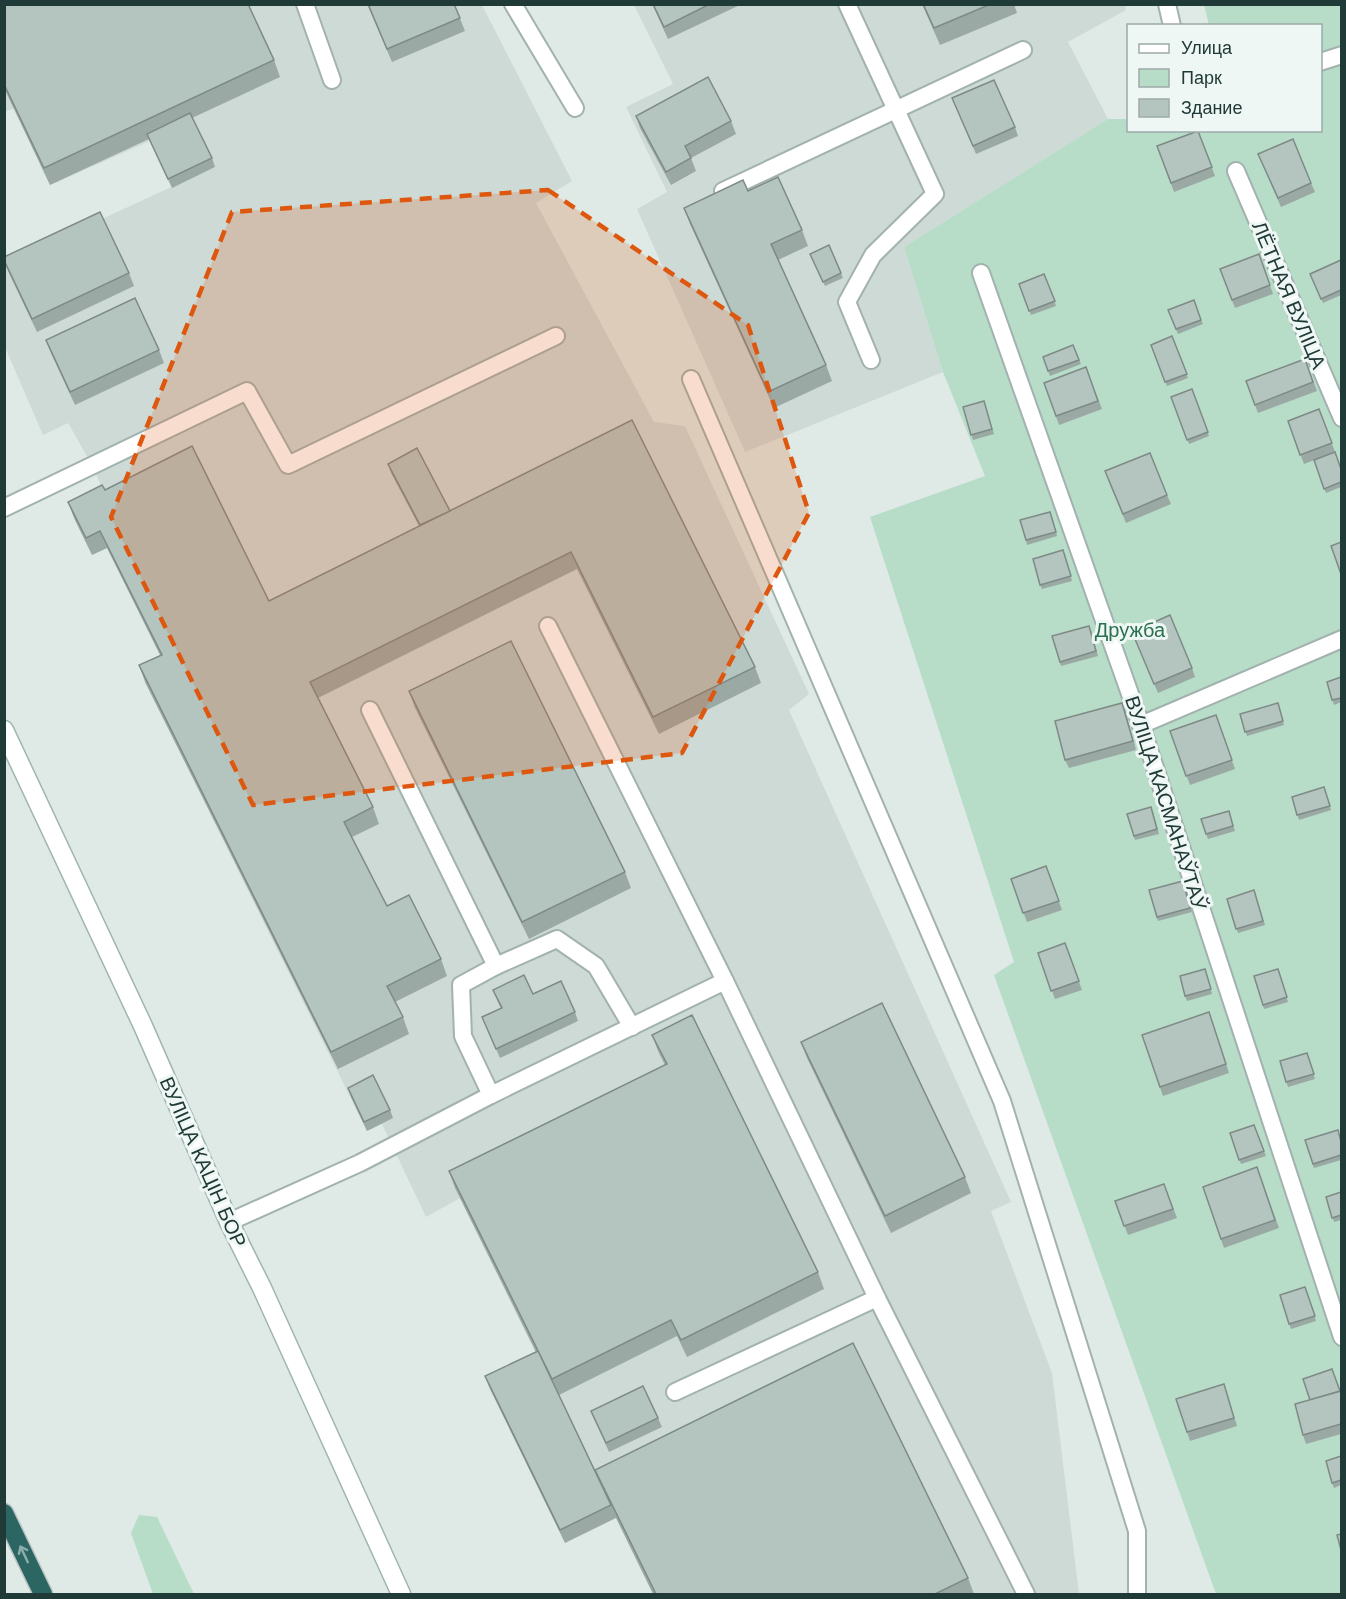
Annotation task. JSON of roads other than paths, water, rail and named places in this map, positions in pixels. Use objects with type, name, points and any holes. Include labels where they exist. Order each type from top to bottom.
[{"type":"highway","points":[[4,1513],[43,1594]]},
{"type":"main road","name":"ВУЛІЦА КАЦІН БОР","points":[[4,730],[138,1016],[229,1222],[262,1288],[401,1594]]},
{"type":"lane","points":[[305,4],[332,80]]},
{"type":"lane","points":[[513,4],[575,108]]},
{"type":"lane","points":[[847,4],[935,194],[873,255],[847,302],[872,360]]},
{"type":"lane","points":[[1167,4],[1172,24]]},
{"type":"lane","points":[[713,196],[1023,50]]},
{"type":"lane","points":[[1322,61],[1341,55]]},
{"type":"lane","name":"ЛЁТНАЯ ВУЛІЦА","points":[[1236,171],[1341,418]]},
{"type":"lane","name":"ВУЛІЦА КАСМАНАЎТАЎ","points":[[981,273],[1141,725],[1341,1337]]},
{"type":"lane","points":[[4,508],[247,391],[288,465],[556,336]]},
{"type":"lane","points":[[691,379],[1002,1101],[1137,1531],[1137,1594]]},
{"type":"lane","points":[[548,626],[725,981],[877,1298],[1026,1594]]},
{"type":"lane","points":[[1141,725],[1341,639]]},
{"type":"lane","points":[[370,710],[496,966]]},
{"type":"lane","points":[[491,1095],[463,1036],[461,985],[496,966],[557,939],[596,966],[632,1027]]},
{"type":"lane","points":[[229,1222],[360,1163],[491,1095],[725,981]]},
{"type":"lane","points":[[675,1392],[877,1298]]},
{"type":"park label","name":"Дружба","points":[[1130,630]]}]
